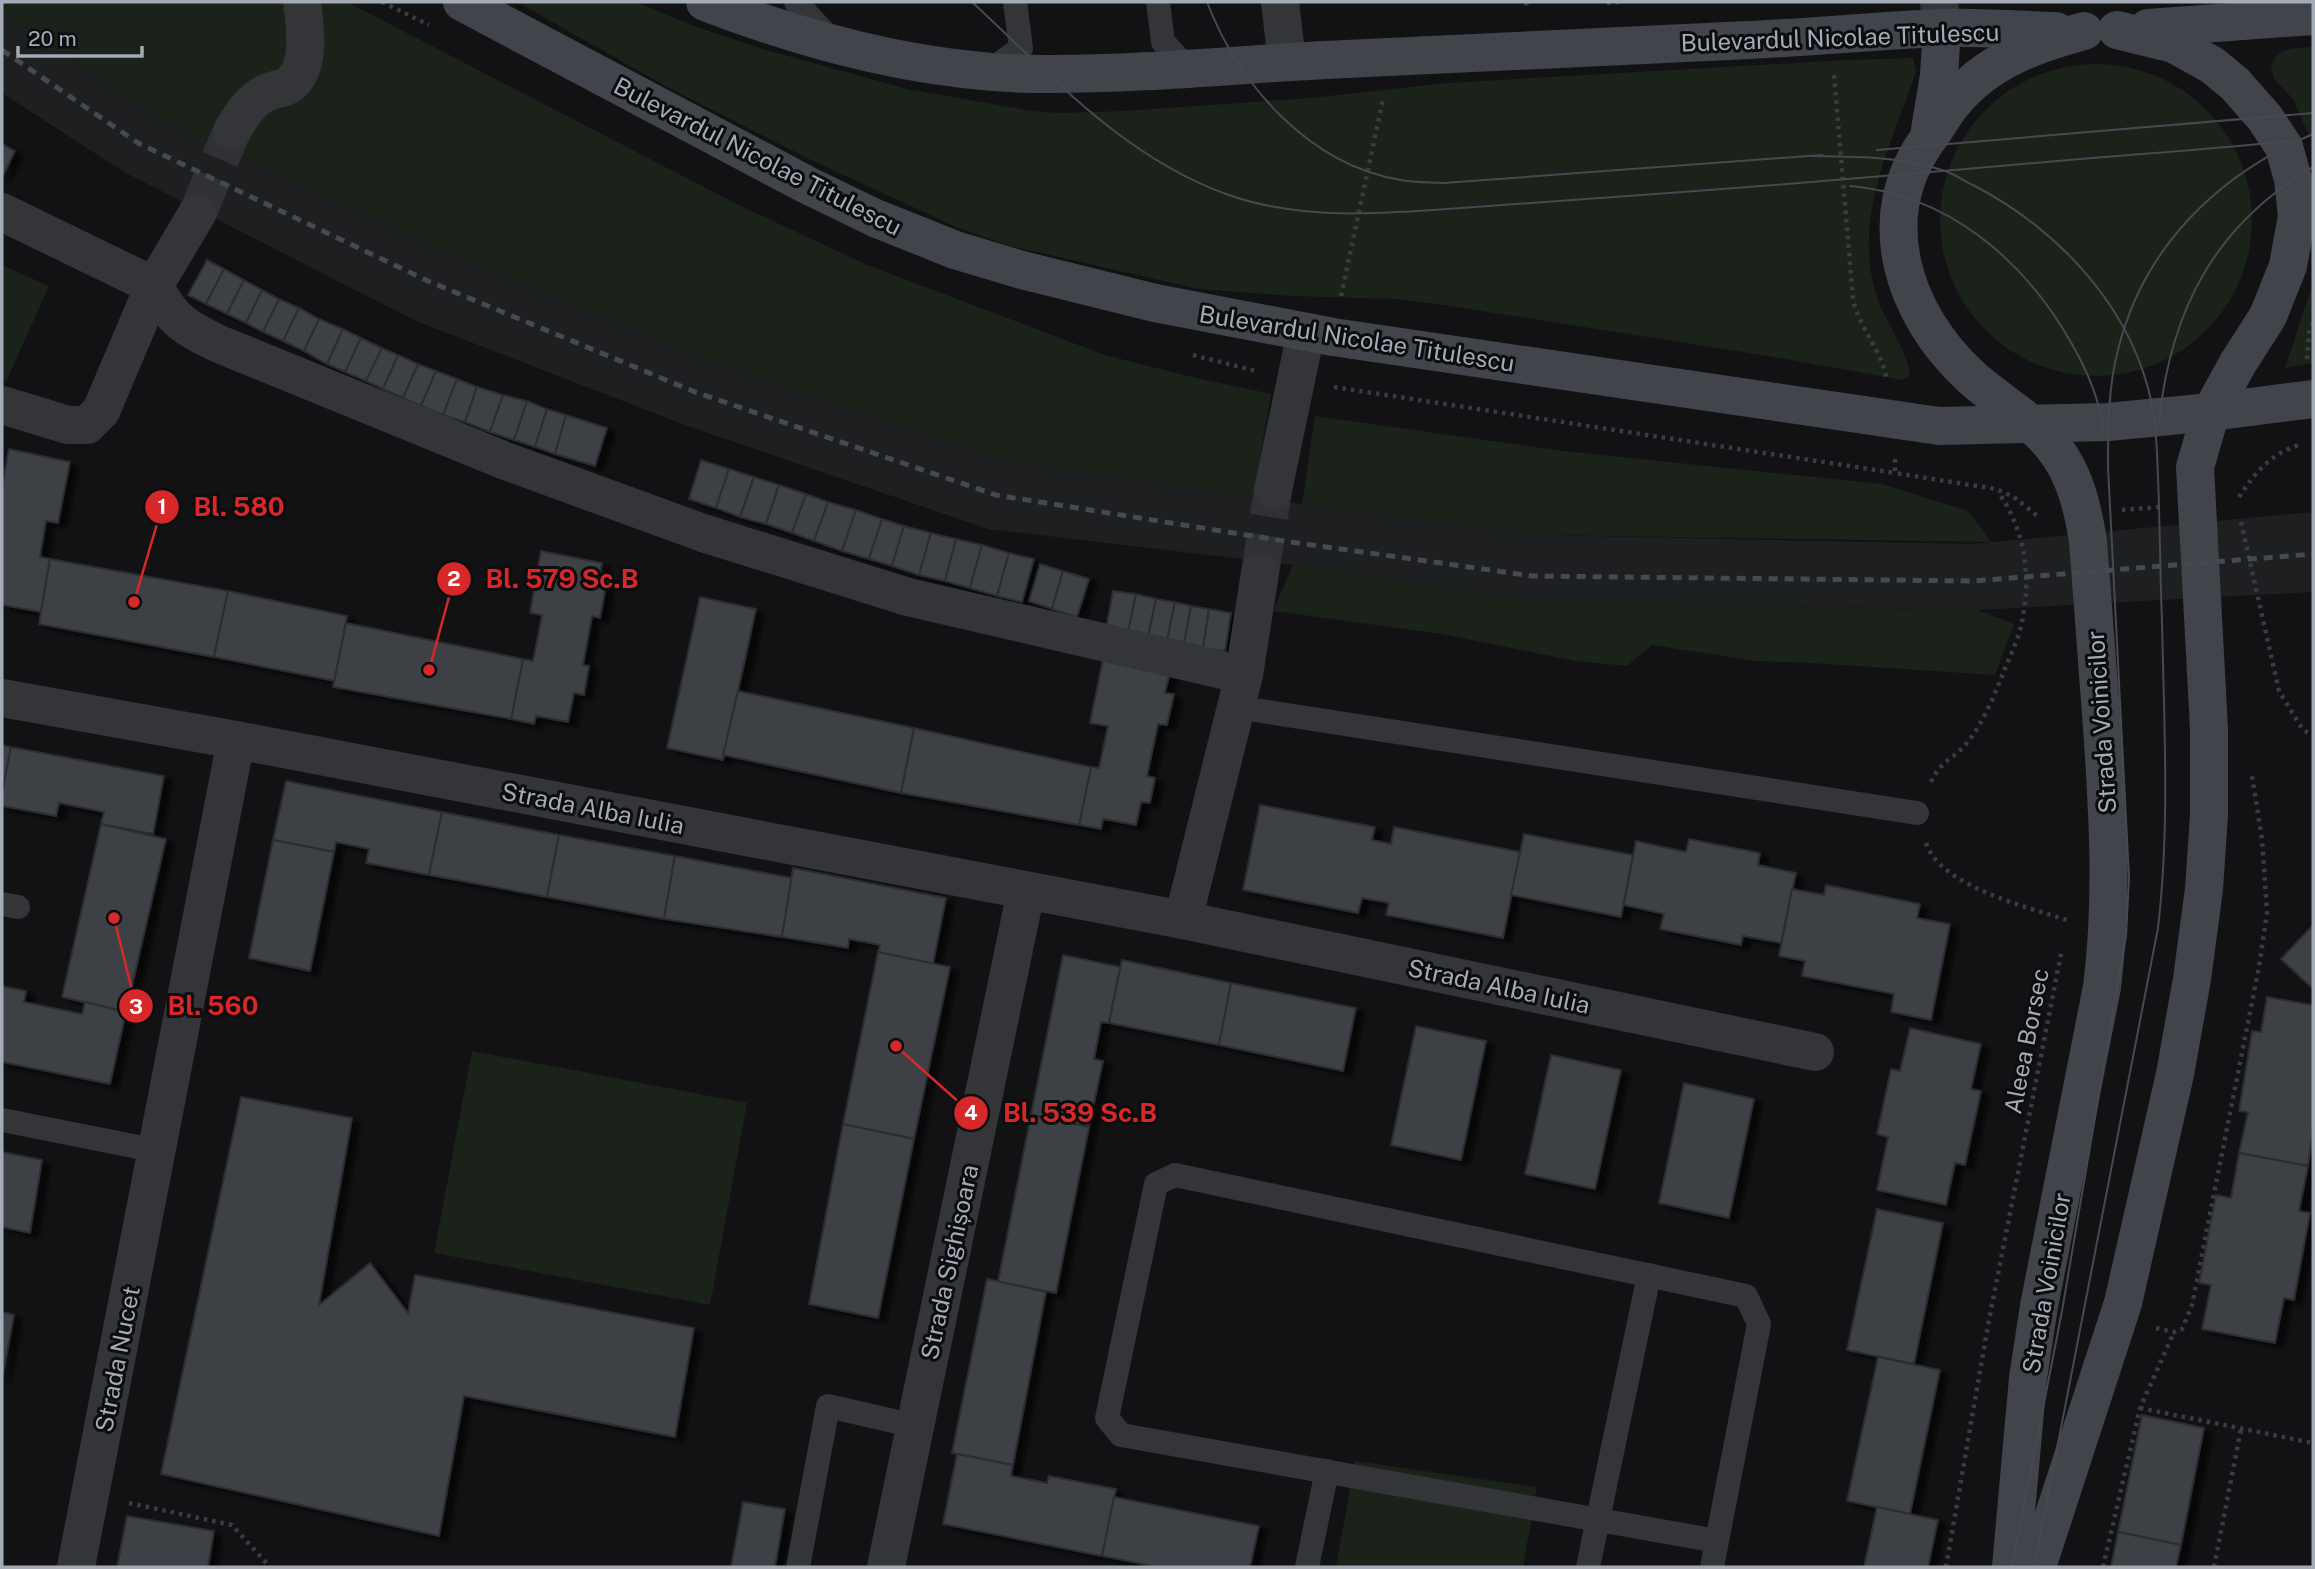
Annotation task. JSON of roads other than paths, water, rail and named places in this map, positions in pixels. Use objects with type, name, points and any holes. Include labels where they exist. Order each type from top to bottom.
[{"type":"main road","name":"Bulevardul Nicolae Titulescu","points":[[462,2],[807,185],[912,234],[1022,270],[1155,303],[1319,335],[1939,426],[2108,422],[2313,399]]},
{"type":"main road","name":"Bulevardul Nicolae Titulescu","points":[[705,2],[744,17],[835,44],[920,63],[988,72],[1049,75],[1831,36],[1940,15],[2100,31],[2195,14],[2313,16]]},
{"type":"main road","points":[[2195,14],[2235,84]]},
{"type":"main road","points":[[1929,138],[1939,75],[1940,15]]},
{"type":"main road","points":[[2037,1567],[2123,1303],[2175,1074],[2192,979],[2204,889],[2209,815],[2209,741],[2195,467],[2211,412],[2268,316],[2288,266],[2297,216],[2293,179],[2284,147],[2265,118],[2235,84],[2212,65],[2174,44],[2100,31]]},
{"type":"main road","name":"Strada Voinicilor","points":[[2011,1567],[2028,1378],[2039,1306],[2102,988],[2107,944],[2110,877],[2108,816],[2088,541],[2079,498],[2056,450],[2034,425],[1971,377],[1931,331],[1910,294],[1900,253],[1900,213],[1909,174],[1922,147],[1969,85],[2001,60],[2021,50],[2100,31]]},
{"type":"street","points":[[232,131],[247,107],[264,94],[288,86],[296,77],[304,57],[307,33],[302,2]]},
{"type":"street","points":[[1280,2],[1287,62]]},
{"type":"street","points":[[2,212],[154,286],[166,308],[185,327],[219,344],[503,460],[703,533],[908,597],[1240,691]]},
{"type":"street","points":[[2,405],[68,425],[87,425],[101,411],[154,286],[198,212]]},
{"type":"street","points":[[1273,490],[1319,335]]},
{"type":"street","points":[[1183,920],[1240,691],[1260,573]]},
{"type":"street","name":"Strada Alba Iulia","points":[[2,698],[1183,920],[1815,1052]]},
{"type":"street","name":"Strada Nucet","points":[[76,1567],[236,740]]},
{"type":"street","name":"Strada Sighișoara","points":[[887,1567],[1026,891]]},
{"type":"lane","points":[[796,2],[835,44]]},
{"type":"lane","points":[[988,72],[1021,48],[1015,2]]},
{"type":"lane","points":[[1158,2],[1163,42],[1188,69]]},
{"type":"lane","points":[[1240,691],[1917,813]]},
{"type":"lane","points":[[2,1120],[158,1151]]},
{"type":"lane","points":[[1712,1567],[1759,1324],[1746,1296],[1175,1175],[1156,1184],[1107,1418],[1121,1435],[1717,1541]]},
{"type":"lane","points":[[1588,1567],[1649,1275]]},
{"type":"lane","points":[[798,1567],[828,1406],[915,1426]]},
{"type":"lane","points":[[1307,1567],[1327,1471]]},
{"type":"tunnel","points":[[198,212],[232,131]]},
{"type":"tunnel","points":[[1260,573],[1273,490]]},
{"type":"tram line","points":[[972,2],[1090,111],[1154,158],[1188,178],[1226,194],[1254,203],[1312,212],[1402,212],[1595,198],[2289,141]]},
{"type":"tram line","points":[[1207,2],[1238,63],[1258,91],[1282,117],[1336,158],[1401,180],[1444,183],[1822,155]]},
{"type":"tram line","points":[[1877,150],[2313,113]]},
{"type":"tram line","points":[[2012,1567],[2062,1311],[2126,936],[2129,878],[2108,467],[2109,408],[2115,364],[2130,313],[2146,279],[2166,247],[2189,219],[2216,193],[2246,171],[2313,134]]},
{"type":"tram line","points":[[1814,156],[1880,158],[1913,162],[1949,172],[2003,202],[2031,222],[2058,244],[2082,269],[2122,325],[2137,355],[2153,410],[2159,496],[2165,775],[2162,890],[2158,928],[2034,1567]]},
{"type":"tram line","points":[[2159,421],[2174,342],[2187,307],[2204,274],[2224,243],[2249,215],[2313,167]]},
{"type":"tram line","points":[[1850,186],[1885,192],[1918,202],[1978,235],[2004,257],[2050,309],[2069,339],[2090,382],[2103,428]]},
{"type":"railway","points":[[2,50],[138,143],[428,281],[695,392],[996,495],[1284,541],[1533,576],[1974,581],[2313,554]]},
{"type":"place","name":"Bl. 580","points":[[134,602]]},
{"type":"place","name":"Bl. 579 Sc.B","points":[[429,670]]},
{"type":"place","name":"Bl. 560","points":[[114,918]]},
{"type":"place","name":"Bl. 539 Sc.B","points":[[896,1046]]}]
